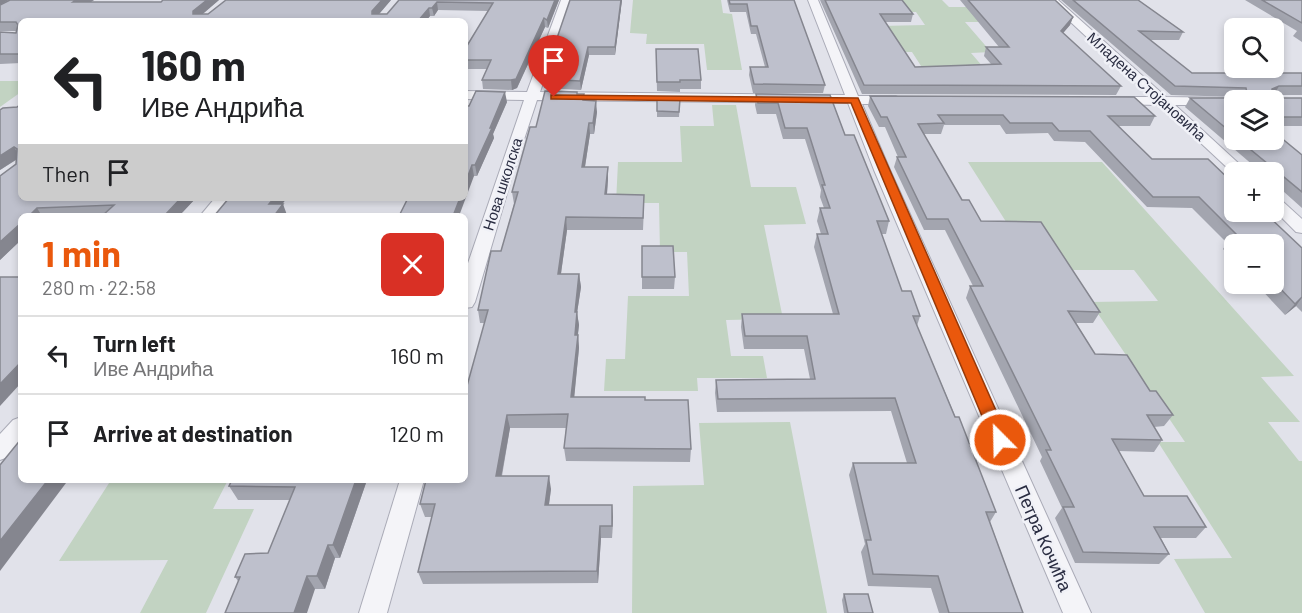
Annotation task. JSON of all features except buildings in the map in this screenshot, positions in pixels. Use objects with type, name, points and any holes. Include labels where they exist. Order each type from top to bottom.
[{"type":"street","name":"Нова школска","points":[[468,292],[498,194],[566,0]]},
{"type":"street","name":"Петра Кочића","points":[[813,0],[882,170],[1077,613]]},
{"type":"street","name":"Младена Стојановића","points":[[1052,0],[1230,162]]},
{"type":"street","points":[[468,95],[914,100]]},
{"type":"street","points":[[1103,101],[1224,101]]},
{"type":"street","points":[[211,213],[221,201]]},
{"type":"street","points":[[1284,211],[1302,228]]},
{"type":"street","points":[[0,450],[18,429]]},
{"type":"street","points":[[373,613],[411,483]]},
{"type":"green space","points":[[633,0],[721,0],[723,13],[732,14],[742,70],[707,70],[704,44],[646,44],[647,34],[630,33]]},
{"type":"green space","points":[[895,0],[942,0],[949,7],[984,7],[998,22],[965,22],[991,52],[971,53],[984,68],[923,69],[912,52],[898,52],[881,26],[925,25],[916,12],[904,12]]},
{"type":"green space","points":[[0,81],[18,81],[18,94],[0,107]]},
{"type":"green space","points":[[712,105],[736,105],[751,187],[796,187],[806,224],[764,225],[783,319],[726,320],[731,356],[763,356],[767,378],[697,378],[698,391],[604,391],[606,359],[625,359],[628,296],[689,296],[687,252],[660,252],[659,203],[616,203],[618,162],[682,162],[680,126],[714,126]]},
{"type":"green space","points":[[968,162],[1102,162],[1294,376],[1261,377],[1300,422],[1268,422],[1299,461],[1302,461],[1302,613],[1205,613],[1174,559],[1232,558],[1158,442],[1185,442],[1090,302],[1158,301],[1134,270],[1070,270],[1010,228]]},
{"type":"green space","points":[[790,422],[827,613],[632,613],[633,486],[704,485],[699,423]]},
{"type":"green space","points":[[109,483],[226,483],[213,509],[254,509],[206,613],[140,613],[168,560],[59,561]]},
{"type":"route","points":[[554,97],[854,100],[882,170],[1000,440]]}]
